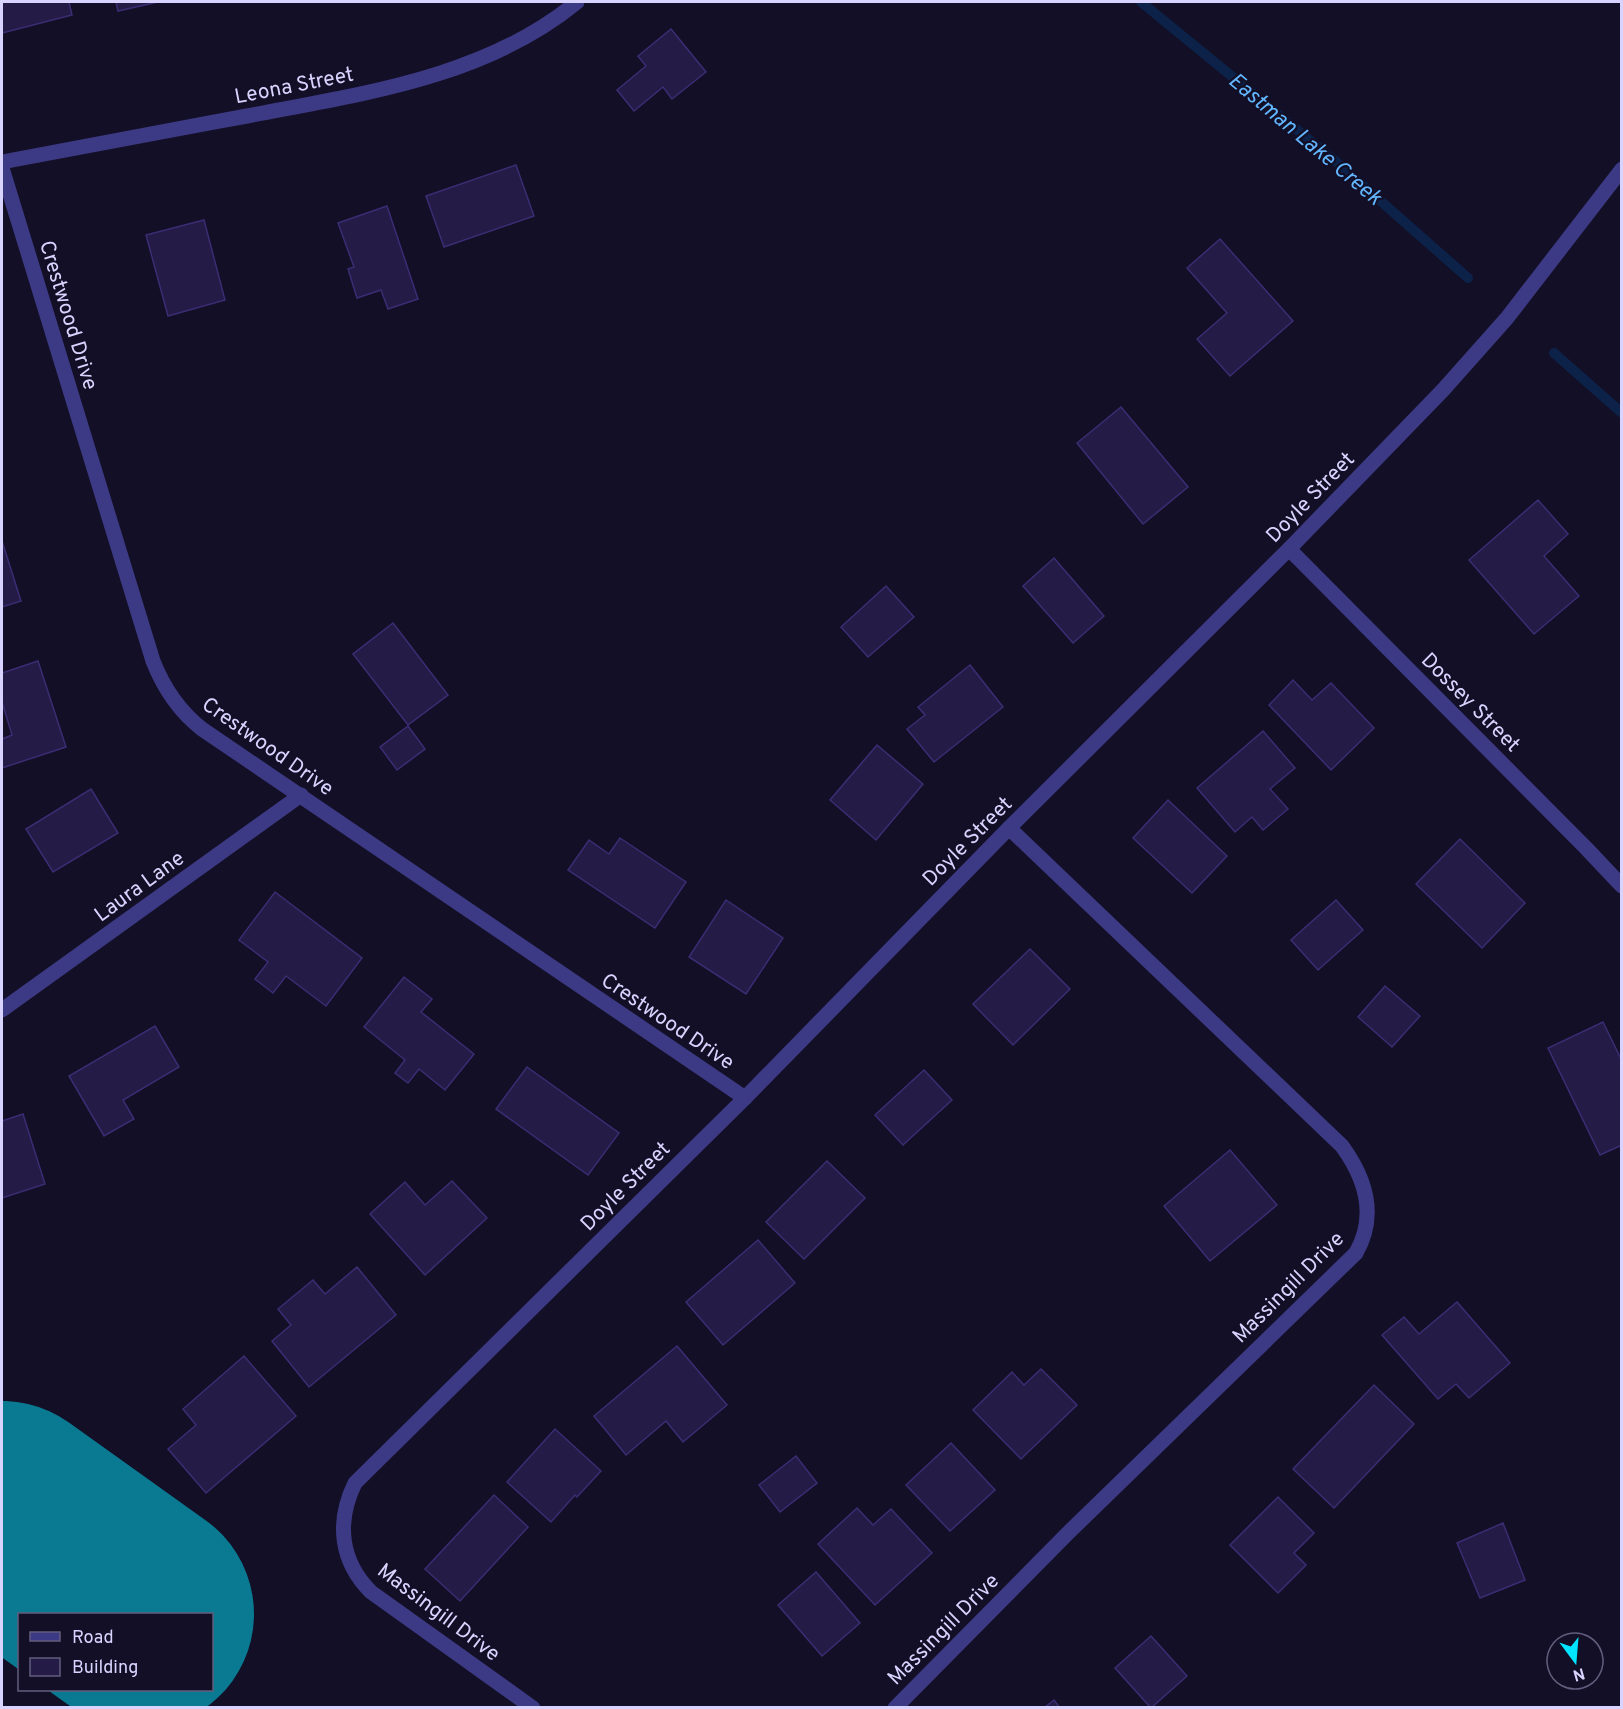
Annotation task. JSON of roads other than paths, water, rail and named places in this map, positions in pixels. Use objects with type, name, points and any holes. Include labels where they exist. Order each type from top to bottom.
[{"type":"street","name":"Leona Street","points":[[2,162],[357,95],[419,80],[509,46],[558,17],[577,2]]},
{"type":"street","name":"Crestwood Drive","points":[[2,168],[153,661],[178,707],[202,729],[745,1098]]},
{"type":"street","name":"Doyle Street","points":[[344,1535],[344,1512],[347,1502],[355,1483],[362,1475],[745,1098],[1009,828],[1289,549],[1473,358],[1507,318],[1622,169]]},
{"type":"street","name":"Dossey Street","points":[[1289,549],[1622,886]]},
{"type":"street","name":"Laura Lane","points":[[2,1010],[301,795]]},
{"type":"street","name":"Massingill Drive","points":[[895,1707],[1068,1533],[1356,1253],[1362,1243],[1368,1217],[1365,1191],[1352,1160],[1342,1146],[1009,828]]},
{"type":"street","name":"Massingill Drive","points":[[344,1535],[348,1558],[358,1577],[371,1592],[533,1707]]},
{"type":"waterway","name":"Eastman Lake Creek","points":[[1141,2],[1334,160],[1468,278]]},
{"type":"waterway","name":"Eastman Lake Creek","points":[[1554,353],[1622,413]]}]
